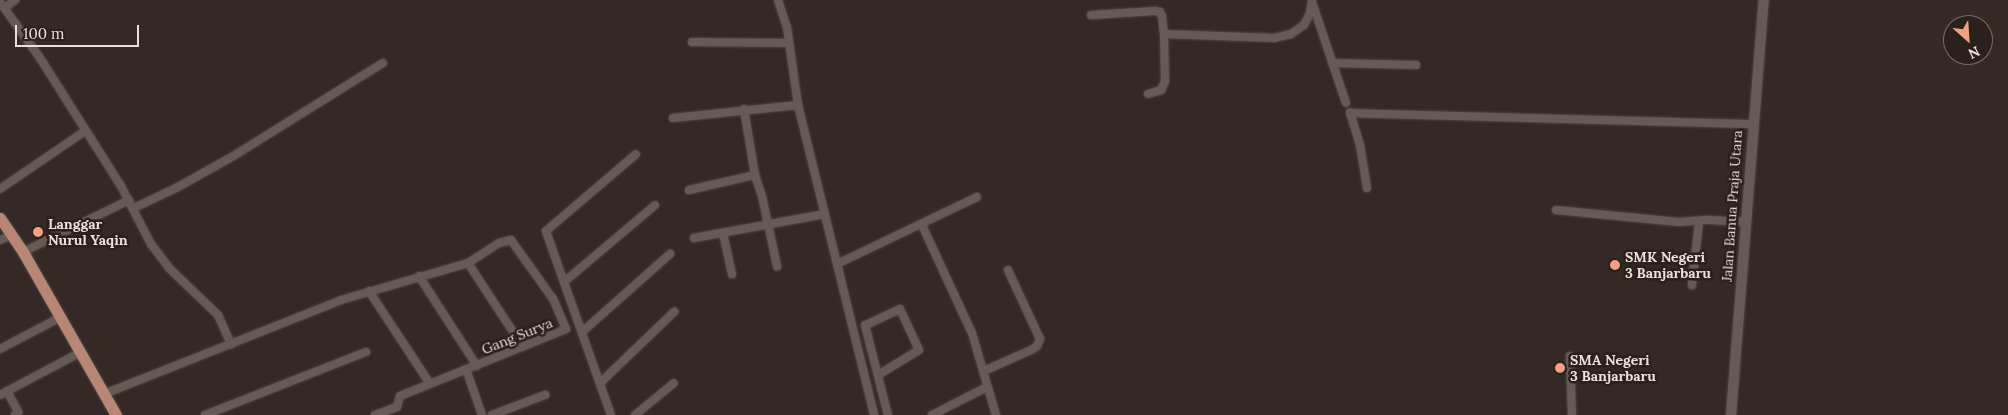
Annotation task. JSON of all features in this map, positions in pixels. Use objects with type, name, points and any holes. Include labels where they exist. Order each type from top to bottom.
[{"type":"main road","points":[[0,218],[23,252],[116,415]]},
{"type":"street","points":[[15,0],[2,5],[40,58],[129,200],[156,251],[169,268],[218,315],[231,344]]},
{"type":"street","points":[[778,0],[789,42],[798,105],[874,415]]},
{"type":"street","name":"Jalan Banua Praja Utara","points":[[1731,415],[1764,0]]},
{"type":"street","points":[[1164,34],[1274,38],[1286,36],[1304,25],[1310,13],[1312,1]]},
{"type":"street","points":[[1312,1],[1346,103]]},
{"type":"street","points":[[1091,15],[1160,12],[1164,34],[1165,81],[1161,90],[1148,94]]},
{"type":"street","points":[[692,42],[789,42]]},
{"type":"street","points":[[134,208],[178,187],[235,155],[383,63]]},
{"type":"street","points":[[1332,63],[1416,65]]},
{"type":"street","points":[[673,118],[744,109],[798,105]]},
{"type":"street","points":[[744,109],[755,175],[769,225],[777,266]]},
{"type":"street","points":[[1367,188],[1360,145],[1350,113],[1753,124]]},
{"type":"street","points":[[0,189],[85,131]]},
{"type":"street","points":[[612,415],[546,231],[636,154]]},
{"type":"street","points":[[689,190],[755,175]]},
{"type":"street","points":[[837,264],[922,225],[977,197]]},
{"type":"street","points":[[23,252],[129,200]]},
{"type":"street","points":[[564,282],[655,204]]},
{"type":"street","points":[[1556,210],[1699,222],[1745,222]]},
{"type":"street","points":[[694,238],[825,214]]},
{"type":"street","points":[[1692,285],[1699,222]]},
{"type":"street","points":[[922,225],[972,333],[996,415]]},
{"type":"street","points":[[723,233],[732,274]]},
{"type":"street","points":[[0,240],[12,235]]},
{"type":"street","name":"Gang Surya","points":[[375,415],[396,407],[400,396],[566,329],[553,299],[514,243],[508,239],[468,263]]},
{"type":"street","points":[[566,329],[580,328],[670,254]]},
{"type":"street","points":[[104,394],[369,290],[468,263],[523,347]]},
{"type":"street","points":[[984,371],[1031,350],[1037,346],[1040,339],[1008,270]]},
{"type":"street","points":[[419,276],[477,366]]},
{"type":"street","points":[[369,290],[430,384]]},
{"type":"street","points":[[878,374],[919,350],[900,309],[865,325],[888,415]]},
{"type":"street","points":[[600,382],[674,312]]},
{"type":"street","points":[[0,349],[59,318]]},
{"type":"street","points":[[17,414],[4,393],[79,352]]},
{"type":"street","points":[[206,415],[366,352]]},
{"type":"street","points":[[1570,356],[1572,415]]},
{"type":"street","points":[[466,370],[482,415]]},
{"type":"street","points":[[635,415],[674,383]]},
{"type":"street","points":[[932,415],[987,387]]},
{"type":"street","points":[[492,415],[545,395]]},
{"type":"place","name":"Langgar Nurul Yaqin","points":[[38,232]]},
{"type":"place","name":"SMK Negeri 3 Banjarbaru","points":[[1615,265]]},
{"type":"place","name":"SMA Negeri 3 Banjarbaru","points":[[1560,368]]}]
